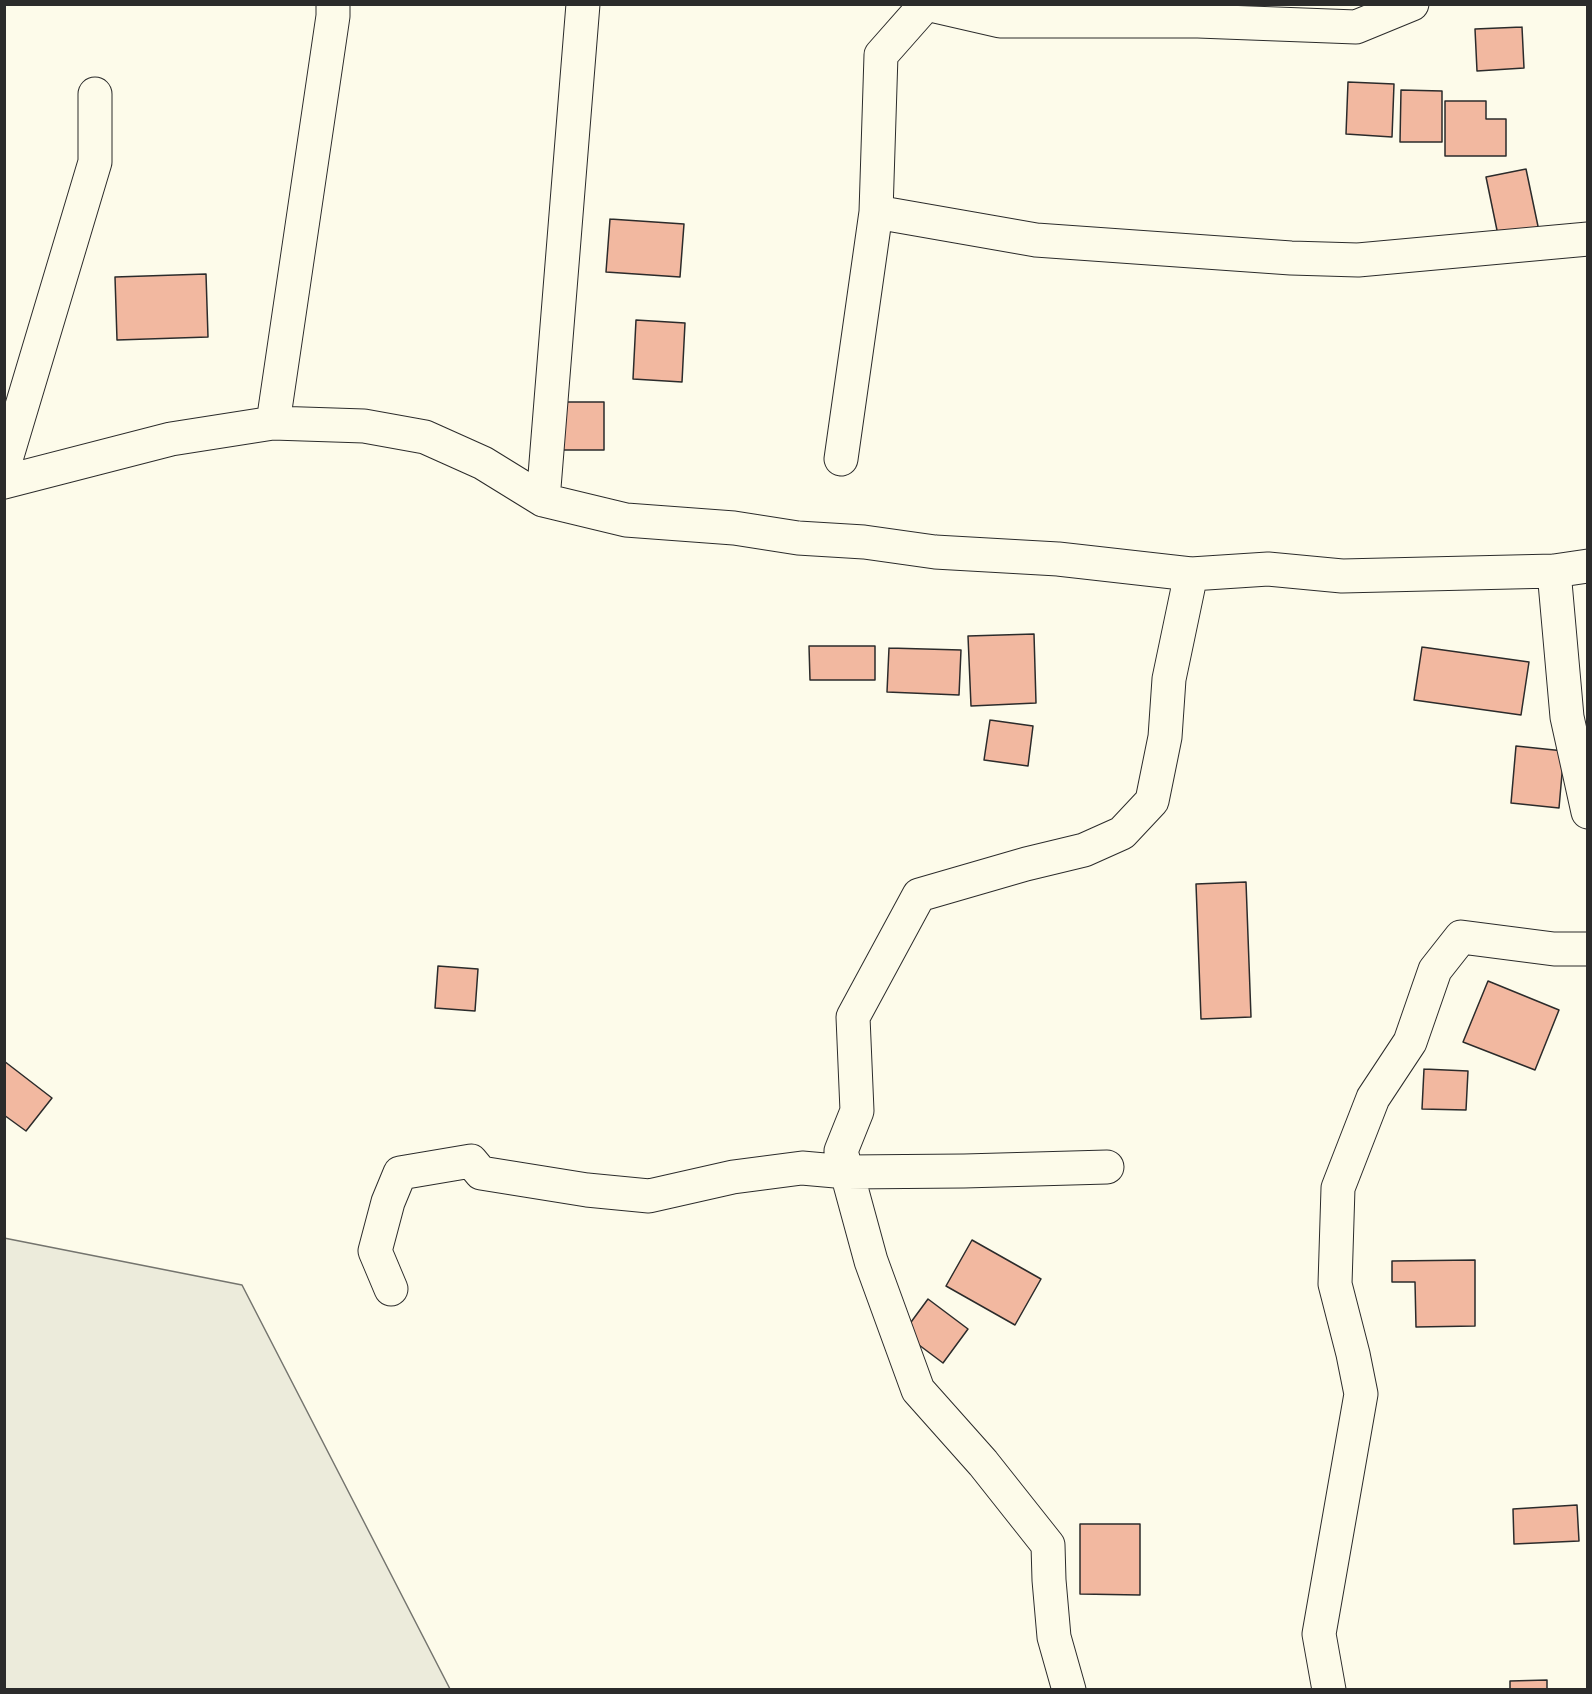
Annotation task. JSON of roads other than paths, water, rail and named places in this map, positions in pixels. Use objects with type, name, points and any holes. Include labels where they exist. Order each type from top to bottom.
[{"type":"street","points":[[273,423],[330,39],[333,4]]},
{"type":"street","points":[[543,500],[583,4]]},
{"type":"street","points":[[842,459],[876,212],[881,55],[926,4],[1000,21],[1198,21],[1356,27],[1412,4]]},
{"type":"street","points":[[4,466],[95,162],[95,94]]},
{"type":"street","points":[[876,212],[1036,240],[1292,258],[1358,260],[1587,239]]},
{"type":"street","points":[[4,482],[171,439],[273,423],[364,426],[425,437],[483,463],[543,500],[626,520],[734,528],[798,538],[864,542],[935,552],[1058,559],[1191,574],[1268,569],[1342,576],[1554,571],[1587,566]]},
{"type":"street","points":[[1554,571],[1567,717],[1587,812]]},
{"type":"street","points":[[1070,1689],[1054,1636],[1048,1580],[1048,1545],[983,1463],[918,1390],[871,1261],[842,1151],[857,1112],[853,1017],[920,895],[1026,864],[1084,850],[1122,833],[1152,801],[1165,737],[1169,679],[1191,574]]},
{"type":"street","points":[[1329,1689],[1319,1634],[1360,1394],[1353,1354],[1335,1284],[1338,1188],[1373,1098],[1410,1042],[1435,970],[1461,937],[1554,949],[1587,949]]},
{"type":"street","points":[[391,1289],[375,1251],[388,1202],[400,1173],[471,1161],[481,1173],[587,1190],[649,1196],[733,1177],[802,1168],[847,1172],[1107,1167]]}]
